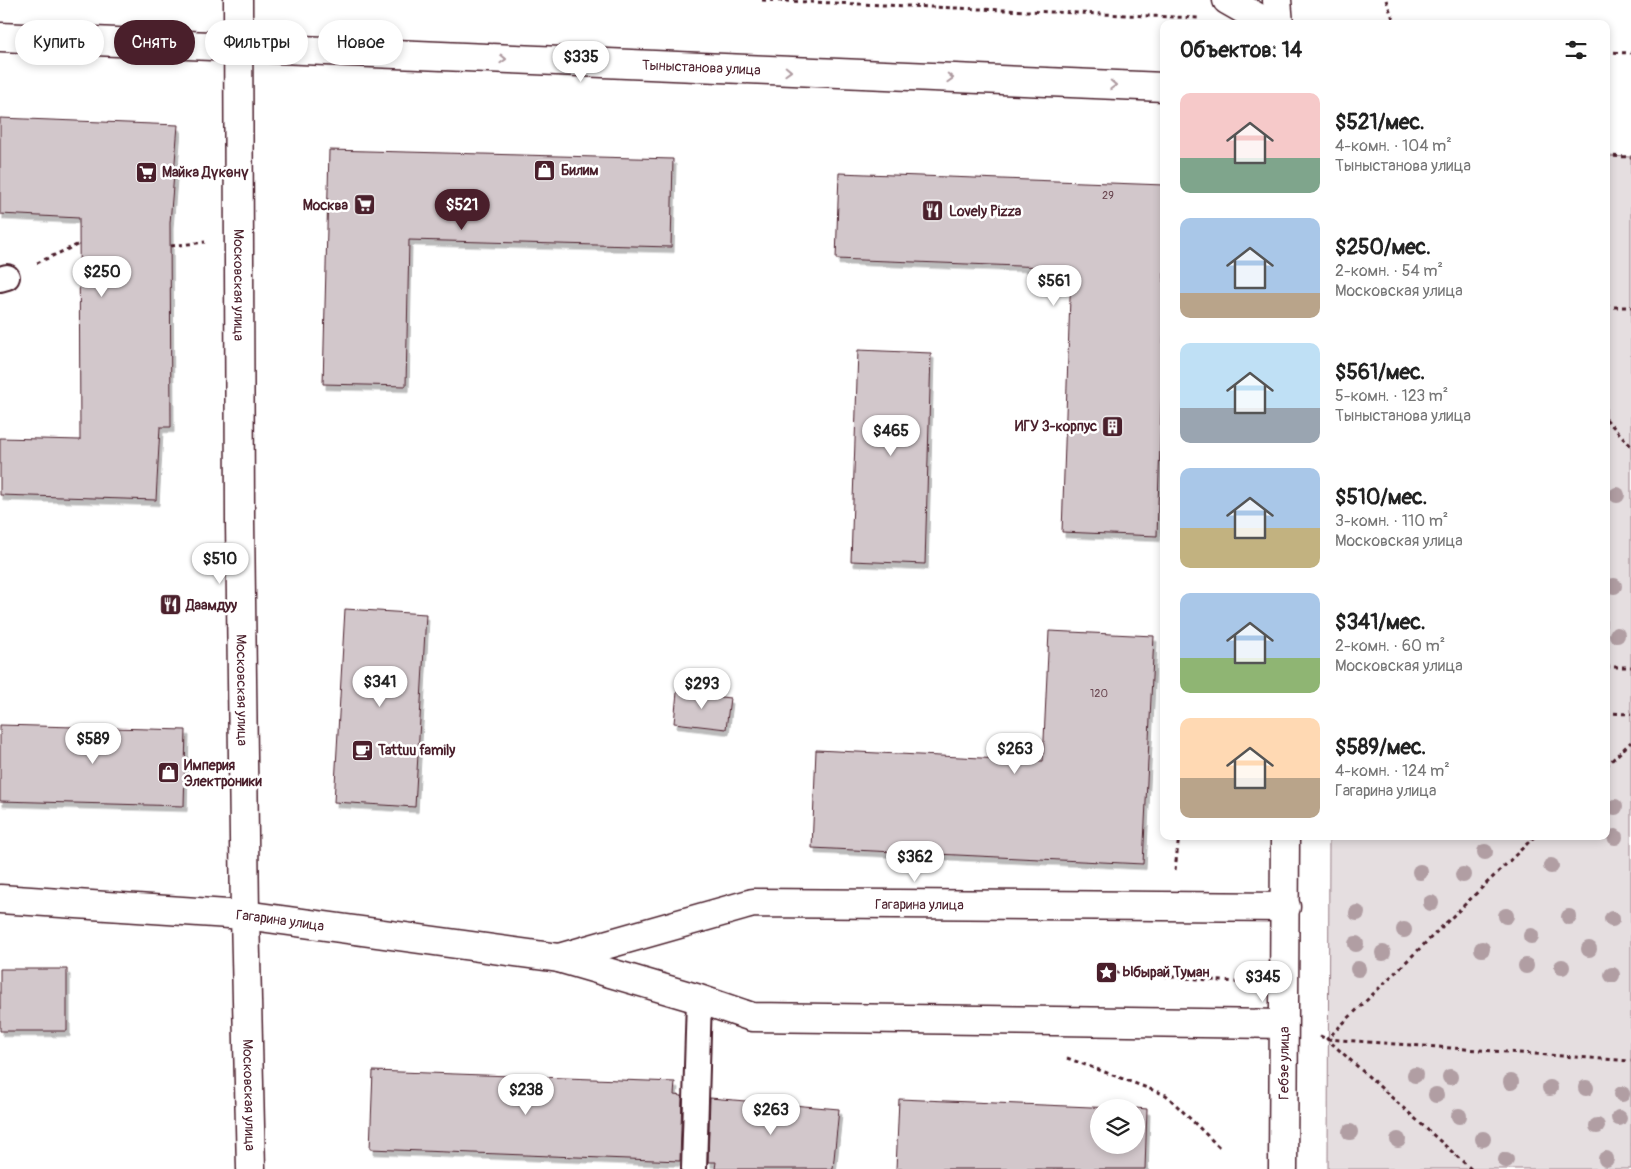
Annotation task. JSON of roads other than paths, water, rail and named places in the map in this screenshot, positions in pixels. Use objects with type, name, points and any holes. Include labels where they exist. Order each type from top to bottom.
[{"type":"street","name":"Московская улица","points":[[238,0],[238,20]]},
{"type":"street","points":[[1227,0],[1262,20]]},
{"type":"street","points":[[1277,0],[1279,20]]},
{"type":"street","name":"Тыныстанова улица","points":[[0,37],[205,46]]},
{"type":"street","name":"Тыныстанова улица","points":[[308,50],[1160,87]]},
{"type":"street","name":"Московская улица","points":[[239,65],[240,521],[251,1169]]},
{"type":"street","name":"Гебзе улица","points":[[1283,1169],[1285,840]]},
{"type":"street","name":"Гагарина улица","points":[[0,899],[246,915],[559,958],[699,999],[752,1017],[1284,1024]]},
{"type":"street","name":"Гагарина улица","points":[[559,958],[753,903],[1286,907]]},
{"type":"lane","points":[[694,1169],[699,999]]},
{"type":"place","name":"Билим","points":[[545,170]]},
{"type":"place","name":"Майка Дүкөнү","points":[[146,172]]},
{"type":"place","name":"Москва","points":[[364,205]]},
{"type":"place","name":"Lovely Pizza","points":[[933,211]]},
{"type":"place","name":"ИГУ 3-корпус","points":[[1113,426]]},
{"type":"place","name":"Даамдуу","points":[[170,605]]},
{"type":"place","name":"Tattuu family","points":[[362,750]]},
{"type":"place","name":"Империя Электроники","points":[[168,773]]},
{"type":"place","name":"Ыбырай Туман","points":[[1107,972]]}]
